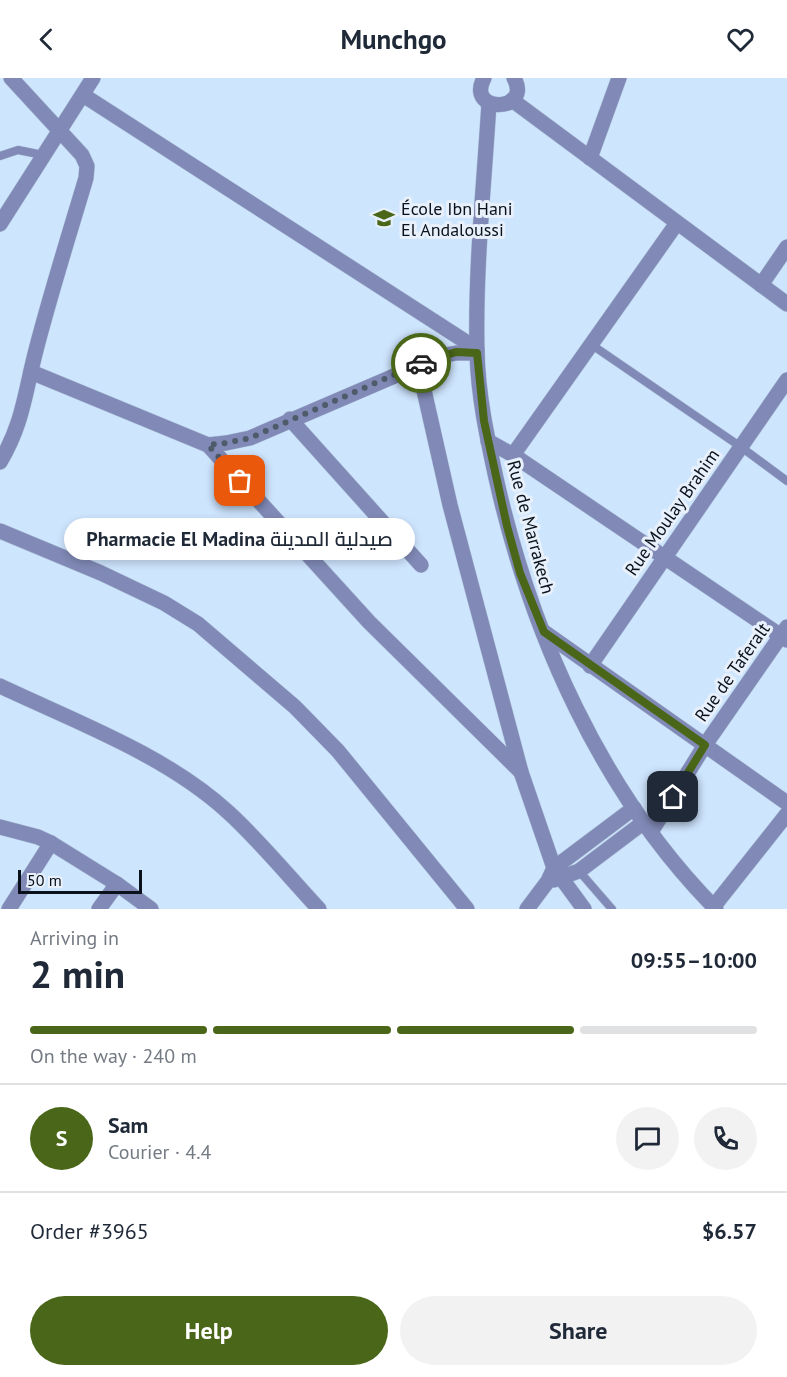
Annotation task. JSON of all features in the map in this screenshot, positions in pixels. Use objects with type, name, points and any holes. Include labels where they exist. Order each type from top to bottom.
[{"type":"street","points":[[0,462],[18,427],[31,372],[86,178],[87,166],[82,155],[11,78]]},
{"type":"street","points":[[0,224],[93,78]]},
{"type":"street","points":[[468,78],[501,106],[512,100],[517,88],[514,78]]},
{"type":"street","points":[[590,158],[619,78]]},
{"type":"street","name":"Rue de Marrakech","points":[[485,91],[477,351],[488,441],[514,552],[531,603],[584,723],[607,766],[647,827],[715,908]]},
{"type":"street","points":[[83,95],[477,351]]},
{"type":"street","points":[[512,100],[787,304]]},
{"type":"street","points":[[513,455],[677,223]]},
{"type":"street","points":[[761,285],[787,248]]},
{"type":"street","points":[[208,445],[250,438],[418,364],[456,352],[477,351]]},
{"type":"street","points":[[418,364],[450,505],[521,772],[554,876],[584,909]]},
{"type":"street","points":[[31,372],[208,445],[369,622],[521,772]]},
{"type":"street","name":"Rue Moulay Brahim","points":[[590,666],[787,380]]},
{"type":"street","points":[[290,419],[421,565]]},
{"type":"street","points":[[488,441],[513,455],[785,634]]},
{"type":"street","points":[[0,531],[101,573],[164,603],[198,624],[295,707],[338,751],[467,909]]},
{"type":"street","points":[[544,632],[787,802]]},
{"type":"street","name":"Rue de Taferalt","points":[[647,827],[785,634]]},
{"type":"street","points":[[0,686],[130,747],[180,775],[228,812],[319,909]]},
{"type":"street","points":[[527,909],[554,876],[634,808]]},
{"type":"street","points":[[715,908],[787,814]]},
{"type":"street","points":[[0,827],[38,837],[51,843],[117,884],[151,909]]},
{"type":"street","points":[[554,876],[579,871],[647,827]]},
{"type":"street","points":[[9,909],[51,843]]},
{"type":"street","points":[[99,909],[117,884]]},
{"type":"lane","points":[[0,156],[18,150],[43,155]]},
{"type":"lane","points":[[592,345],[787,481]]},
{"type":"lane","points":[[579,871],[612,909]]},
{"type":"way so far","points":[[240,481],[208,445],[250,438],[421,363]]},
{"type":"place","name":"École Ibn Hani El Andaloussi","points":[[384,218]]},
{"type":"place","name":"Pharmacie El Madina صيدلية المدينة","points":[[240,481]]},
{"type":"route","points":[[421,363],[456,352],[477,353],[484,421],[507,526],[520,573],[544,632],[705,745],[673,797]]}]
